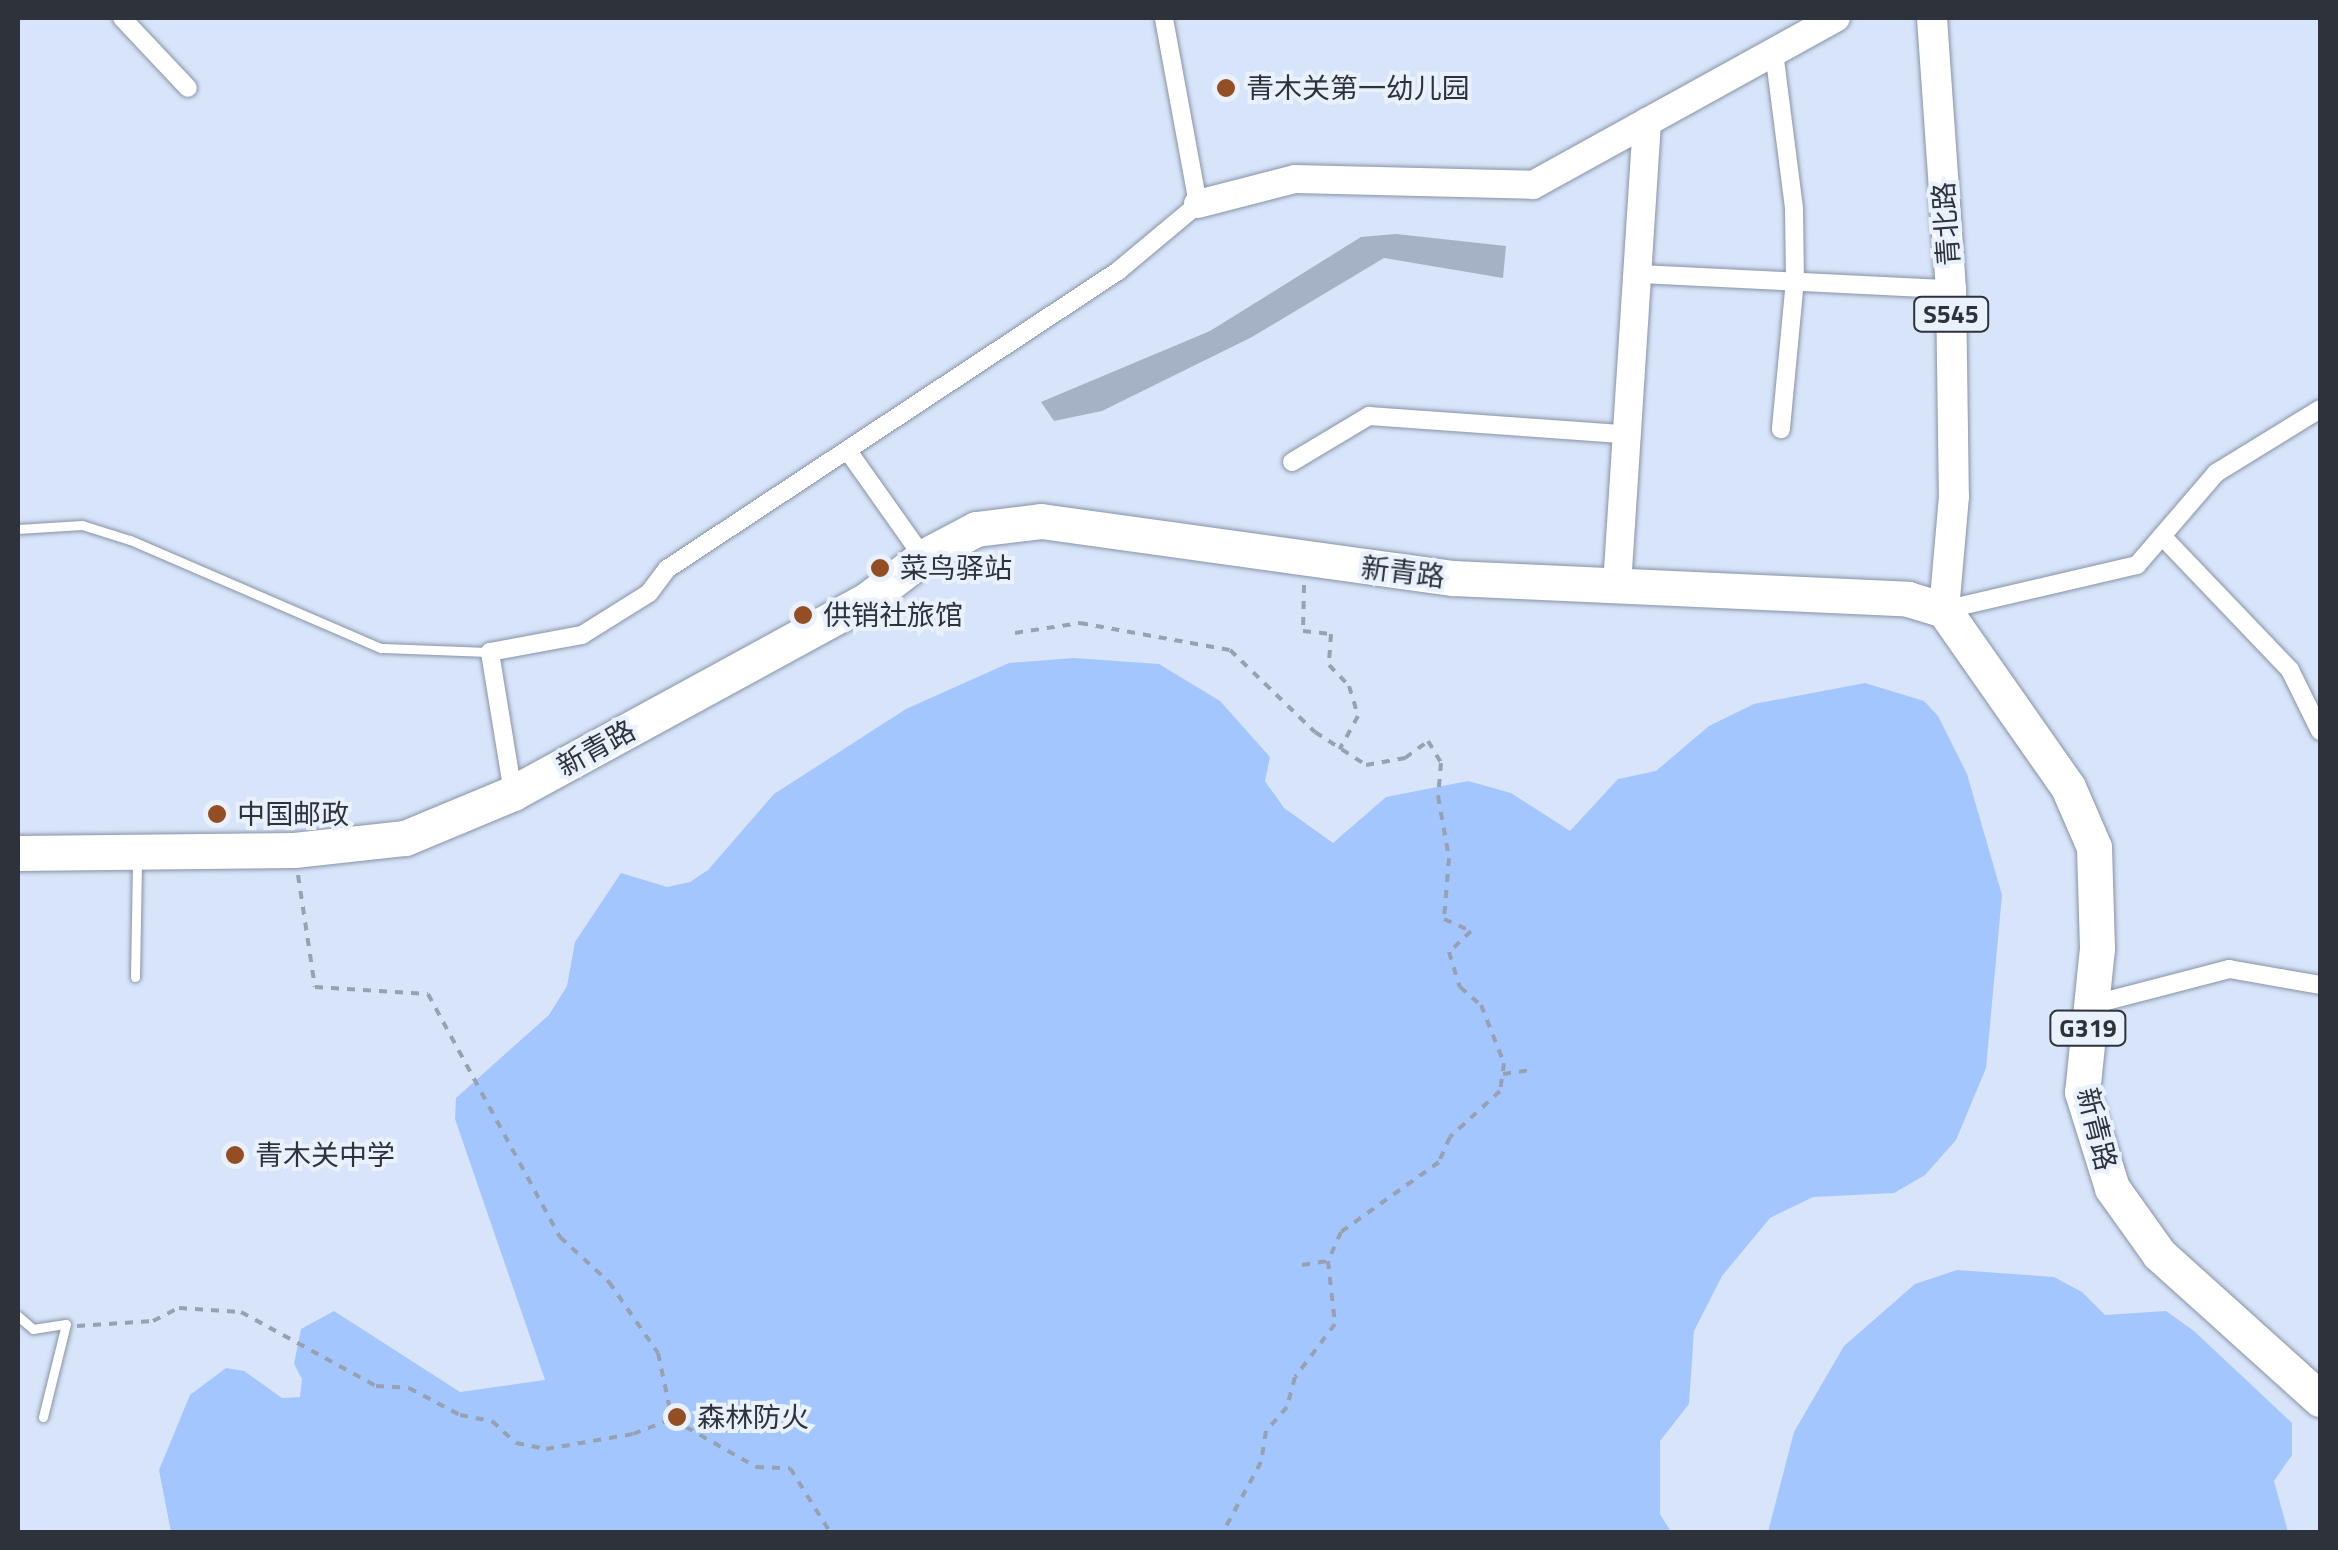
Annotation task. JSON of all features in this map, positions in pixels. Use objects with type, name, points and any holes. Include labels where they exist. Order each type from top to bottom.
[{"type":"highway","name":"新青路","points":[[18,853],[294,850],[405,838],[513,793],[866,600],[923,556],[976,530],[1042,521],[1454,578],[1908,599],[1944,610],[2068,787],[2094,847],[2091,1005],[2082,1092],[2112,1188],[2160,1254],[2320,1399]]},
{"type":"main road","points":[[1198,204],[1295,179],[1533,185],[1836,18]]},
{"type":"main road","name":"青北路","points":[[1932,18],[1951,289],[1954,496],[1944,610]]},
{"type":"main road","points":[[1617,586],[1630,435],[1647,122]]},
{"type":"street","points":[[122,18],[188,88]]},
{"type":"street","points":[[513,793],[490,652],[582,635],[649,593],[666,569],[1118,272],[1198,204],[1164,18]]},
{"type":"street","points":[[1774,52],[1794,209],[1795,280],[1781,429]]},
{"type":"street","points":[[1639,274],[1951,289]]},
{"type":"street","points":[[1944,610],[2138,565],[2216,473],[2320,409]]},
{"type":"street","points":[[1292,462],[1369,416],[1630,435]]},
{"type":"street","points":[[848,451],[923,556]]},
{"type":"street","points":[[2162,536],[2290,670],[2320,732]]},
{"type":"street","points":[[2091,1005],[2229,969],[2320,986]]},
{"type":"lane","points":[[18,528],[82,525],[130,540],[271,606],[381,648],[490,652]]},
{"type":"lane","points":[[135,977],[138,854]]},
{"type":"lane","points":[[18,1316],[33,1329],[66,1324],[43,1417]]},
{"type":"path","points":[[1305,560],[1303,631],[1331,634],[1328,665],[1349,686],[1358,716],[1340,750]]},
{"type":"path","points":[[1015,633],[1080,623],[1230,650],[1340,750],[1366,766],[1405,758],[1428,742],[1441,763],[1438,796],[1449,858],[1444,919],[1471,931],[1449,952],[1460,987],[1481,1006],[1502,1074],[1500,1092],[1450,1137],[1439,1162],[1341,1232],[1328,1260],[1336,1324],[1296,1377],[1288,1407],[1266,1431],[1261,1462],[1222,1532]]},
{"type":"path","points":[[294,850],[315,987],[428,994],[560,1237],[609,1282],[658,1353],[672,1419],[756,1467],[790,1468],[830,1532]]},
{"type":"path","points":[[1502,1074],[1532,1070]]},
{"type":"path","points":[[1302,1264],[1328,1260]]},
{"type":"path","points":[[66,1324],[94,1329],[153,1320],[178,1308],[241,1312],[376,1386],[408,1388],[460,1415],[492,1421],[516,1443],[546,1449],[633,1434],[672,1419]]},
{"type":"shaded area","points":[[1074,658],[1159,664],[1220,701],[1270,757],[1265,781],[1284,808],[1333,843],[1386,797],[1468,781],[1511,793],[1570,831],[1618,779],[1656,771],[1709,726],[1754,704],[1865,683],[1924,701],[1938,716],[1967,774],[2002,895],[1986,1068],[1956,1140],[1925,1175],[1894,1193],[1813,1197],[1770,1218],[1722,1276],[1694,1331],[1689,1404],[1660,1441],[1660,1514],[1671,1532],[171,1532],[159,1470],[190,1395],[226,1368],[244,1371],[282,1398],[300,1397],[302,1379],[294,1364],[301,1329],[334,1311],[460,1392],[545,1380],[455,1119],[456,1098],[549,1015],[567,986],[575,942],[621,873],[667,887],[690,882],[708,870],[774,794],[906,709],[1009,663]]},
{"type":"shaded area","points":[[1957,1270],[2054,1277],[2082,1292],[2105,1315],[2166,1311],[2194,1331],[2292,1423],[2292,1455],[2274,1481],[2288,1532],[1768,1532],[1794,1432],[1844,1346],[1915,1284]]},
{"type":"building","points":[[1396,234],[1506,246],[1503,278],[1384,258],[1252,337],[1102,411],[1054,421],[1041,402],[1210,331],[1361,237]]},
{"type":"place","name":"青木关第一幼儿园","points":[[1226,88]]},
{"type":"place","name":"菜鸟驿站","points":[[880,568]]},
{"type":"place","name":"供销社旅馆","points":[[803,615]]},
{"type":"place","name":"中国邮政","points":[[217,814]]},
{"type":"place","name":"青木关中学","points":[[235,1155]]},
{"type":"place","name":"森林防火","points":[[677,1417]]}]
